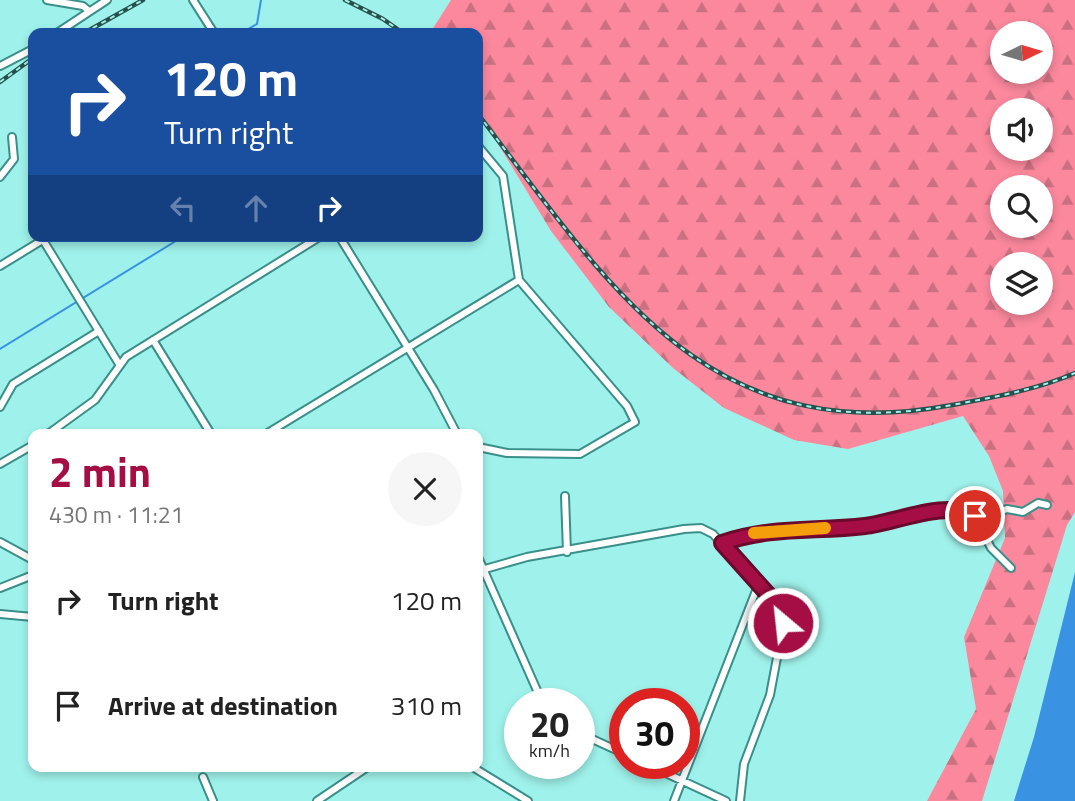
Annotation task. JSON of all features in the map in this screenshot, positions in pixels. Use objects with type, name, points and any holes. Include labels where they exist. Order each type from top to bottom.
[{"type":"street","points":[[47,0],[83,6],[89,11]]},
{"type":"street","points":[[64,28],[107,0]]},
{"type":"street","points":[[193,0],[211,28]]},
{"type":"street","points":[[0,66],[28,52]]},
{"type":"street","points":[[0,177],[15,159],[12,137]]},
{"type":"street","points":[[483,154],[504,178],[519,280],[627,406],[635,423],[580,454],[505,453],[483,448]]},
{"type":"street","points":[[0,266],[39,242]]},
{"type":"street","points":[[48,242],[119,364]]},
{"type":"street","points":[[55,429],[95,400],[119,364],[311,242]]},
{"type":"street","points":[[343,242],[448,412],[455,429]]},
{"type":"street","points":[[274,429],[519,280]]},
{"type":"street","points":[[0,407],[13,384],[99,331]]},
{"type":"street","points":[[153,341],[208,429]]},
{"type":"street","points":[[0,464],[28,447]]},
{"type":"street","points":[[565,496],[567,552]]},
{"type":"street","points":[[978,520],[1001,510],[1023,512],[1038,503],[1047,505]]},
{"type":"street","points":[[722,543],[757,532],[861,527],[942,511],[970,512],[978,520],[991,548],[1012,568]]},
{"type":"street","points":[[483,569],[526,557],[698,528],[710,531],[785,615],[769,695],[744,764],[740,801]]},
{"type":"street","points":[[0,542],[28,557]]},
{"type":"street","points":[[483,576],[535,688]]},
{"type":"street","points":[[0,588],[28,577]]},
{"type":"street","points":[[674,801],[759,583]]},
{"type":"street","points":[[0,614],[28,617]]},
{"type":"street","points":[[317,801],[360,772]]},
{"type":"street","points":[[481,772],[528,801]]},
{"type":"street","points":[[203,777],[213,801]]},
{"type":"street","points":[[682,780],[726,801]]},
{"type":"green space","points":[[451,0],[1075,0],[1075,512],[1067,525],[982,801],[927,801],[976,709],[964,637],[1005,538],[1003,491],[989,456],[963,416],[848,449],[794,440],[724,408],[673,368],[609,307],[551,231],[483,119],[483,28],[433,28]]},
{"type":"water","points":[[1075,572],[1075,801],[1014,801],[1034,737]]},
{"type":"waterway","points":[[250,28],[257,24],[261,0]]},
{"type":"waterway","points":[[0,349],[174,242]]},
{"type":"railway","points":[[93,28],[143,0]]},
{"type":"railway","points":[[345,0],[396,28]]},
{"type":"railway","points":[[0,82],[28,62]]},
{"type":"railway","points":[[483,121],[572,238],[621,293],[672,340],[729,378],[793,403],[867,413],[968,402],[1030,388],[1075,373]]},
{"type":"slow traffic","points":[[754,533],[825,528]]},
{"type":"route","points":[[783,623],[785,615],[782,610],[722,543],[757,532],[861,527],[935,512],[966,512],[975,516]]}]
